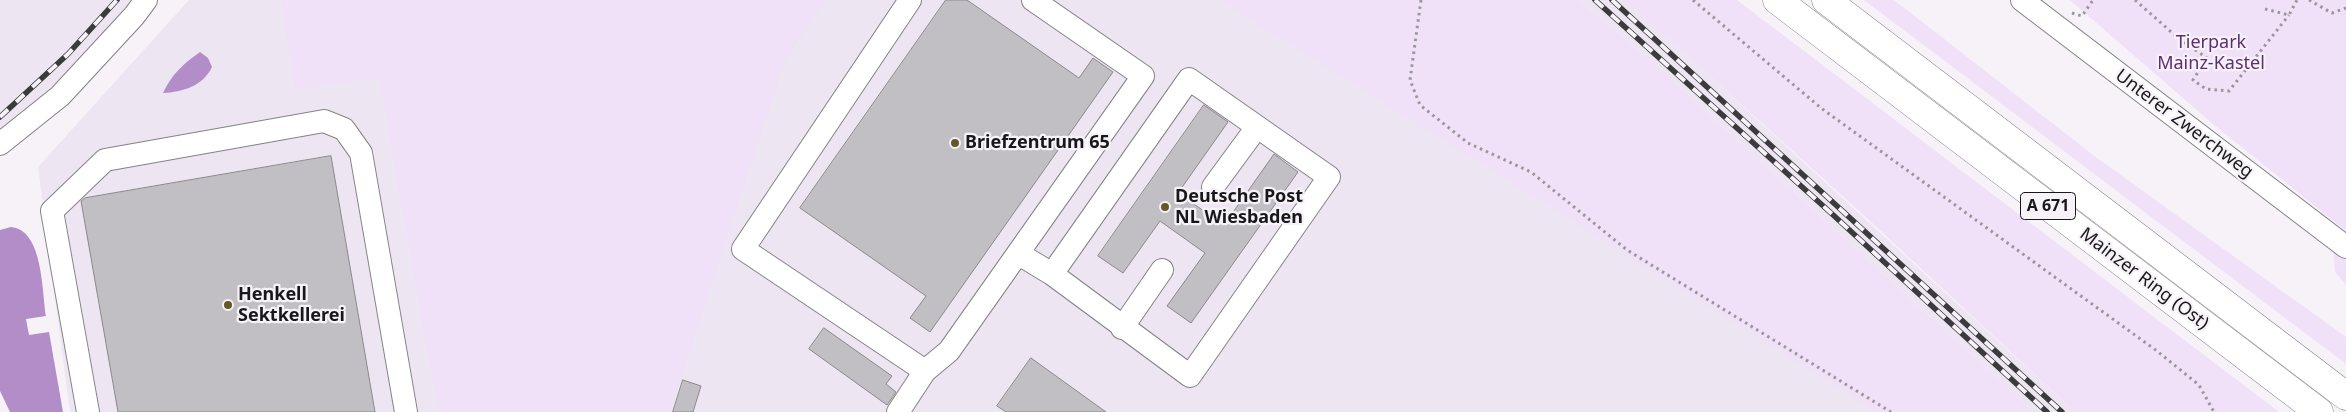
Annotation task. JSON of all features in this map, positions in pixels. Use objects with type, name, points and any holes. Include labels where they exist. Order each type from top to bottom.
[{"type":"highway","name":"Mainzer Ring (Ost)","points":[[1777,0],[2320,412]]},
{"type":"highway","name":"Mainzer Ring (Ost)","points":[[1826,0],[2346,396]]},
{"type":"street","points":[[0,144],[60,96],[134,16],[146,0]]},
{"type":"street","points":[[910,0],[743,249],[925,371]]},
{"type":"street","points":[[898,412],[925,371],[949,351],[1143,76],[1033,0]]},
{"type":"street","name":"Unterer Zwerchweg","points":[[2022,0],[2346,247]]},
{"type":"street","points":[[1019,254],[1052,274],[1122,328],[1190,376],[1329,177],[1188,79],[1052,274]]},
{"type":"street","points":[[88,412],[52,211],[105,160],[324,121],[344,129],[362,153],[406,412]]},
{"type":"street","points":[[1214,187],[1256,126]]},
{"type":"street","points":[[1122,328],[1162,270]]},
{"type":"path","points":[[1421,0],[1410,80],[1420,105],[1468,143],[1531,172],[1626,250],[1891,412]]},
{"type":"path","points":[[1693,0],[1821,108],[2157,351],[2198,385],[2214,412]]},
{"type":"path","points":[[2135,0],[2178,38],[2207,58],[2192,80],[2206,89],[2229,91],[2289,15],[2297,0]]},
{"type":"path","points":[[2309,0],[2332,13],[2346,8]]},
{"type":"path","points":[[2265,8],[2289,15]]},
{"type":"shaded area","points":[[0,0],[148,0],[0,153]]},
{"type":"shaded area","points":[[189,0],[1492,0],[2010,412],[70,412],[38,167]]},
{"type":"shaded area","points":[[1579,0],[1626,0],[2075,412],[2034,412],[1644,55]]},
{"type":"shaded area","points":[[200,52],[208,58],[212,67],[208,74],[192,87],[163,93],[178,70]]},
{"type":"shaded area","points":[[11,227],[22,231],[29,239],[39,263],[46,316],[26,319],[29,335],[49,332],[63,412],[10,412],[0,391],[0,230]]},
{"type":"green space","points":[[281,0],[826,0],[786,58],[670,412],[438,412],[379,78],[295,90]]},
{"type":"green space","points":[[1219,0],[1579,0],[1644,55],[2034,412],[1877,412]]},
{"type":"green space","points":[[1626,0],[1737,0],[2279,412],[2075,412],[1869,220]]},
{"type":"green space","points":[[1864,0],[1894,0],[2097,158],[2346,337],[2346,364]]},
{"type":"green space","name":"Tierpark Mainz-Kastel","points":[[2070,0],[2346,0],[2346,231],[2213,124]]},
{"type":"green space","points":[[2333,249],[2346,260],[2346,285],[2335,272]]},
{"type":"building","name":"Briefzentrum 65","points":[[946,0],[967,0],[1079,78],[1093,58],[1113,72],[930,332],[910,318],[926,296],[800,208]]},
{"type":"building","name":"Deutsche Post NL Wiesbaden","points":[[1204,105],[1228,122],[1178,193],[1224,225],[1274,154],[1298,172],[1191,323],[1167,306],[1205,253],[1160,221],[1123,273],[1098,256]]},
{"type":"building","name":"Henkell Sektkellerei","points":[[331,156],[375,412],[118,412],[81,201],[85,198]]},
{"type":"building","points":[[824,328],[892,376],[886,384],[896,392],[887,405],[809,349]]},
{"type":"building","points":[[1031,358],[1106,412],[1006,412],[997,406]]},
{"type":"building","points":[[683,380],[701,386],[693,412],[673,412]]},
{"type":"railway","points":[[0,117],[68,54],[117,0]]},
{"type":"railway","points":[[1595,0],[1831,213],[2047,412]]},
{"type":"railway","points":[[1612,0],[2062,412]]},
{"type":"place","name":"Briefzentrum 65","points":[[955,143]]},
{"type":"place","name":"Deutsche Post NL Wiesbaden","points":[[1165,207]]},
{"type":"place","name":"Henkell Sektkellerei","points":[[228,305]]}]
